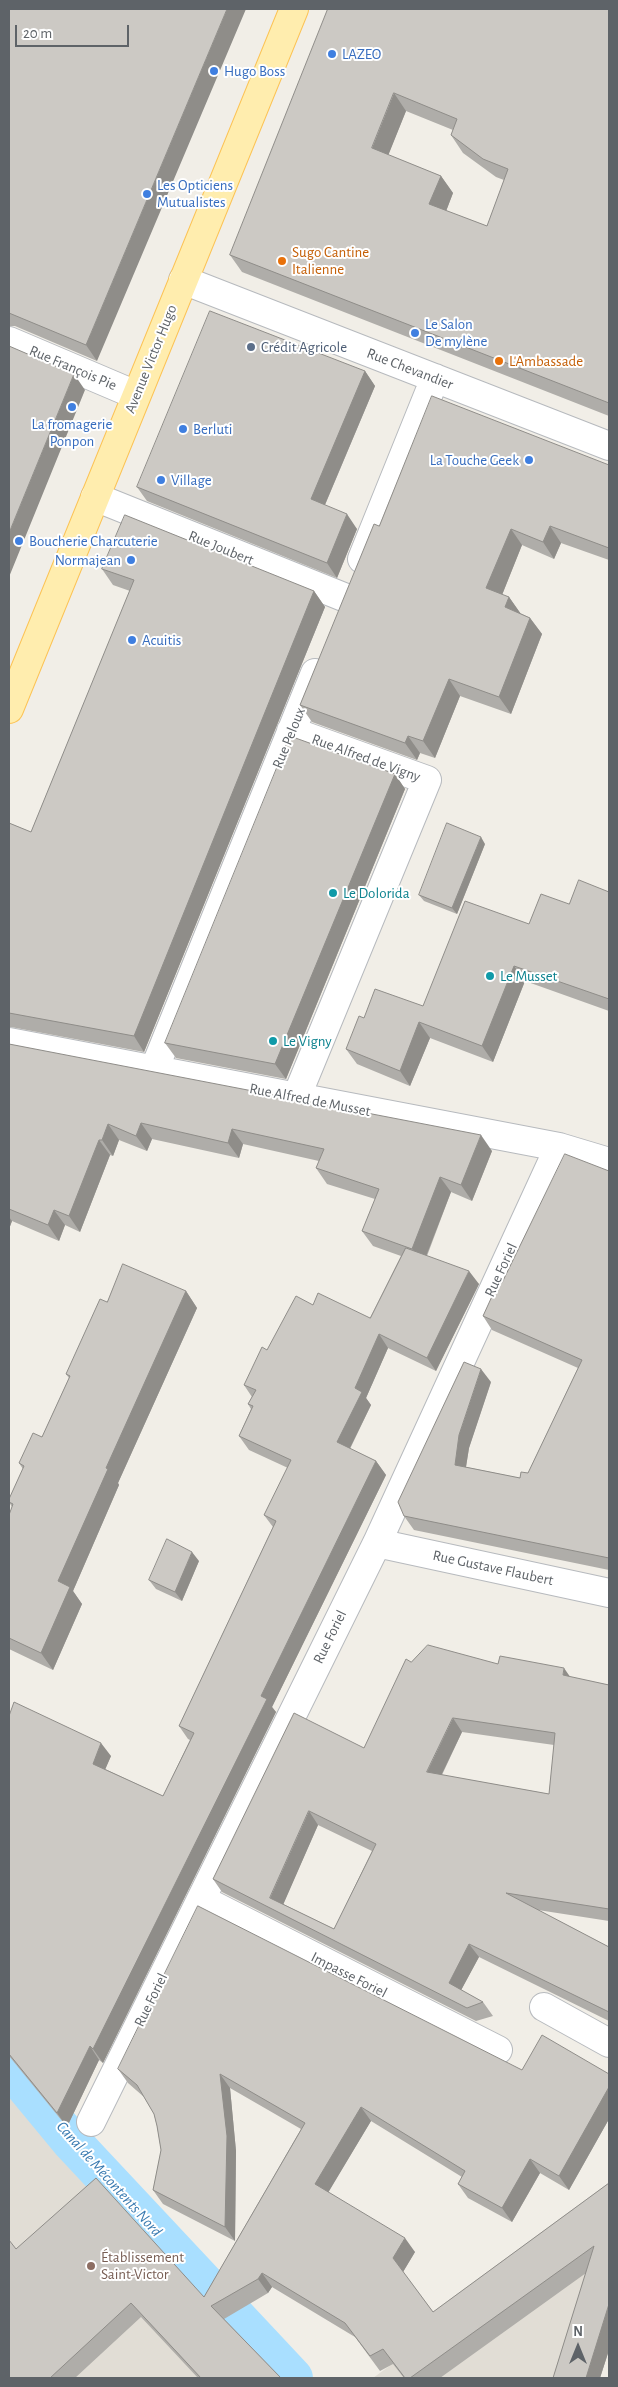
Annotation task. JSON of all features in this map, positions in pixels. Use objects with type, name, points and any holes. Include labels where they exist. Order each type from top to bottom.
[{"type":"main road","name":"Avenue Victor Hugo","points":[[9,709],[294,9]]},
{"type":"street","name":"Rue Chevandier","points":[[183,280],[609,446]]},
{"type":"street","name":"Rue François Pie","points":[[9,341],[136,396]]},
{"type":"street","points":[[335,625],[435,378]]},
{"type":"street","name":"Rue Joubert","points":[[95,497],[346,598]]},
{"type":"street","name":"Rue Peloux","points":[[154,1070],[324,652]]},
{"type":"street","name":"Rue Alfred de Vigny","points":[[291,731],[427,780],[296,1098]]},
{"type":"street","name":"Rue Alfred de Musset","points":[[9,1042],[559,1147],[609,1162]]},
{"type":"street","name":"Rue Foriel","points":[[91,2122],[377,1543],[559,1147]]},
{"type":"street","name":"Rue Gustave Flaubert","points":[[377,1543],[609,1593]]},
{"type":"street","name":"Impasse Foriel","points":[[201,1899],[498,2050]]},
{"type":"street","points":[[544,2006],[609,2043]]},
{"type":"shaded area","name":"Établissement Saint-Victor","points":[[9,2076],[106,2192],[277,2378],[9,2378]]},
{"type":"shaded area","points":[[604,2209],[567,2378],[373,2378]]},
{"type":"building","points":[[9,9],[227,9],[86,345],[9,313]]},
{"type":"building","points":[[328,9],[609,9],[609,403],[230,255]],"holes":[[[394,93],[457,119],[451,135],[483,159],[508,169],[487,226],[429,204],[441,176],[372,148]]]},
{"type":"building","points":[[210,311],[365,371],[311,499],[347,514],[327,563],[137,487]]},
{"type":"building","points":[[9,346],[74,374],[9,533]]},
{"type":"building","points":[[432,396],[609,465],[609,548],[550,526],[543,542],[511,529],[486,588],[509,597],[505,607],[530,618],[499,697],[449,679],[423,741],[408,736],[405,743],[300,705],[374,524],[379,526]]},
{"type":"building","points":[[125,515],[314,591],[134,1036],[9,1013],[9,823],[31,832],[134,580],[102,569]]},
{"type":"building","points":[[290,736],[395,774],[275,1064],[165,1043]]},
{"type":"building","points":[[447,823],[481,837],[452,908],[419,895]]},
{"type":"building","points":[[579,880],[609,892],[609,999],[514,966],[482,1046],[419,1022],[400,1071],[346,1049],[359,1016],[364,1018],[375,989],[423,1006],[465,901],[529,924],[541,894],[569,904]]},
{"type":"building","points":[[9,1044],[481,1135],[461,1185],[440,1177],[412,1249],[362,1231],[379,1189],[316,1168],[324,1149],[232,1129],[228,1143],[141,1123],[136,1136],[108,1124],[102,1140],[99,1140],[69,1216],[54,1210],[48,1225],[9,1209]]},
{"type":"building","points":[[565,1154],[609,1171],[609,1558],[404,1516],[398,1502],[464,1362],[481,1369],[459,1435],[455,1465],[520,1478],[521,1472],[528,1473],[582,1360],[483,1316],[499,1281],[502,1282]]},
{"type":"building","points":[[406,1248],[469,1271],[427,1358],[379,1334],[355,1388],[362,1392],[337,1442],[376,1461],[261,1696],[267,1699],[93,2049],[90,2046],[57,2113],[9,2054],[9,1716],[14,1702],[101,1743],[93,1764],[163,1796],[194,1733],[179,1726],[276,1521],[264,1515],[291,1460],[239,1436],[253,1406],[248,1404],[256,1390],[244,1385],[262,1347],[267,1350],[296,1296],[313,1305],[318,1293],[370,1318]]},
{"type":"building","points":[[123,1264],[186,1291],[106,1468],[108,1469],[58,1581],[70,1587],[41,1653],[9,1638],[9,1515],[13,1504],[9,1502],[9,1499],[24,1466],[19,1463],[33,1433],[42,1437],[70,1376],[66,1374],[100,1299],[107,1302]]},
{"type":"building","points":[[167,1539],[192,1552],[175,1592],[149,1580]]},
{"type":"building","points":[[428,1645],[498,1664],[500,1656],[564,1668],[563,1675],[609,1685],[609,1909],[506,1893],[609,1947],[609,2012],[469,1944],[449,1983],[483,2002],[467,2008],[213,1879],[294,1713],[364,1748],[406,1659],[411,1662]],"holes":[[[453,1718],[555,1733],[549,1794],[427,1772]],[[309,1811],[376,1844],[334,1929],[270,1898]]]},
{"type":"building","points":[[198,1906],[522,2070],[542,2035],[609,2074],[609,2087],[559,2176],[530,2159],[502,2208],[458,2184],[465,2171],[361,2107],[315,2184],[405,2238],[393,2258],[433,2312],[609,2183],[609,2304],[586,2378],[553,2378],[594,2246],[410,2378],[405,2378],[383,2349],[370,2356],[345,2323],[262,2273],[258,2279],[211,2306],[281,2378],[201,2378],[131,2303],[50,2378],[9,2378],[9,2240],[16,2249],[96,2178],[204,2297],[305,2123],[220,2074],[227,2136],[225,2227],[153,2190],[161,2150],[154,2114],[137,2085],[118,2069]]},
{"type":"waterway","name":"Canal de Mécontents Nord","points":[[9,2066],[71,2141],[293,2378]]},
{"type":"place","name":"LAZEO","points":[[332,54]]},
{"type":"place","name":"Hugo Boss","points":[[214,71]]},
{"type":"place","name":"Les Opticiens Mutualistes","points":[[147,194]]},
{"type":"place","name":"Sugo Cantine Italienne","points":[[282,261]]},
{"type":"place","name":"Le Salon De mylène","points":[[415,333]]},
{"type":"place","name":"Crédit Agricole","points":[[251,347]]},
{"type":"place","name":"L'Ambassade","points":[[499,361]]},
{"type":"place","name":"La fromagerie Ponpon","points":[[72,407]]},
{"type":"place","name":"Berluti","points":[[183,429]]},
{"type":"place","name":"La Touche Geek","points":[[529,460]]},
{"type":"place","name":"Village","points":[[161,480]]},
{"type":"place","name":"Boucherie Charcuterie","points":[[19,541]]},
{"type":"place","name":"Normajean","points":[[131,560]]},
{"type":"place","name":"Acuitis","points":[[132,640]]},
{"type":"place","name":"Le Dolorida","points":[[333,893]]},
{"type":"place","name":"Le Musset","points":[[490,976]]},
{"type":"place","name":"Le Vigny","points":[[273,1041]]},
{"type":"place","name":"Établissement Saint-Victor","points":[[91,2266]]}]
